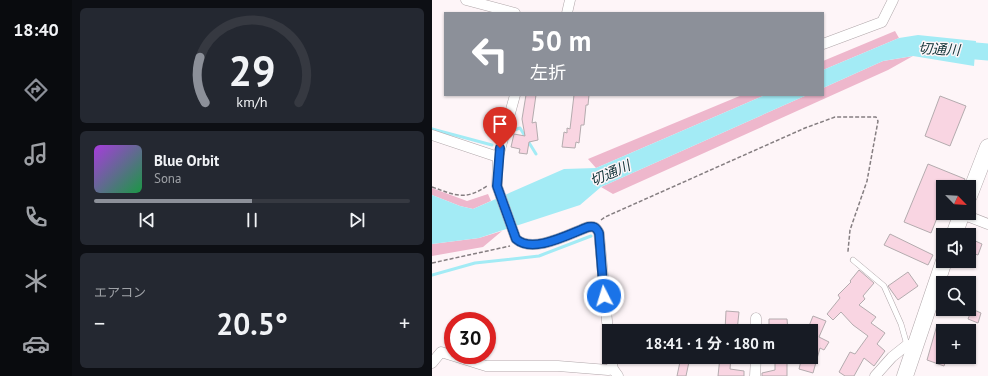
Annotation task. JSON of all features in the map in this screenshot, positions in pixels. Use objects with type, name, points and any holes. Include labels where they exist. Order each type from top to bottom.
[{"type":"main road","points":[[975,180],[988,147]]},
{"type":"main road","points":[[905,376],[911,346],[941,268]]},
{"type":"street","points":[[466,0],[511,12]]},
{"type":"street","points":[[567,12],[570,0]]},
{"type":"street","points":[[824,44],[882,22],[893,0]]},
{"type":"street","points":[[515,96],[498,158],[497,183],[519,241],[537,245],[588,227],[593,226],[597,229],[599,233],[607,324]]},
{"type":"street","points":[[432,135],[498,158]]},
{"type":"street","points":[[976,219],[988,224]]},
{"type":"street","points":[[756,318],[756,324]]},
{"type":"street","points":[[875,376],[892,357],[911,346]]},
{"type":"street","points":[[432,363],[441,352],[486,366],[558,366],[616,372]]},
{"type":"street","points":[[756,364],[756,376]]},
{"type":"lane","points":[[853,260],[884,286],[911,346]]},
{"type":"path","points":[[593,226],[606,217],[805,128],[835,117],[876,117],[878,121],[867,181],[850,230],[848,251],[853,260]]},
{"type":"path","points":[[432,187],[456,196],[465,196],[497,183]]},
{"type":"path","points":[[432,263],[519,241]]},
{"type":"shaded area","points":[[895,31],[899,38],[824,70],[824,61]]},
{"type":"shaded area","points":[[913,56],[888,70],[613,194],[601,187],[805,96],[824,96],[824,88],[883,61]]},
{"type":"shaded area","points":[[740,96],[763,96],[596,168],[588,159]]},
{"type":"shaded area","points":[[432,188],[467,201],[488,194],[491,201],[473,209],[460,206],[432,195]]},
{"type":"shaded area","points":[[502,231],[483,247],[432,256],[432,244],[479,238]]},
{"type":"water","points":[[918,35],[976,41],[974,66],[913,56],[883,61],[824,88],[824,70],[899,38]]},
{"type":"water","points":[[763,96],[805,96],[601,187],[580,205],[479,238],[432,244],[432,195],[460,206],[473,209],[564,169],[596,168]]},
{"type":"building","points":[[526,96],[536,96],[532,123],[536,122],[538,140],[529,142],[527,154],[519,153],[520,149],[511,147],[514,134],[525,136],[522,119]]},
{"type":"building","points":[[574,96],[589,96],[588,105],[586,105],[584,125],[581,125],[579,143],[576,142],[575,148],[562,147],[564,132],[567,133],[567,128],[570,129]]},
{"type":"building","points":[[940,96],[966,106],[950,146],[925,136]]},
{"type":"building","points":[[928,164],[965,179],[936,180],[936,220],[931,233],[904,222]]},
{"type":"building","points":[[890,234],[933,255],[928,265],[884,245]]},
{"type":"building","points":[[976,241],[982,244],[978,255],[976,254]]},
{"type":"building","points":[[859,270],[874,283],[863,296],[865,299],[859,305],[876,317],[871,323],[885,333],[877,344],[885,351],[874,366],[864,358],[854,376],[845,376],[839,372],[850,352],[855,354],[868,336],[853,325],[841,312],[833,320],[827,314],[840,298],[838,295],[851,282],[850,281]]},
{"type":"building","points":[[908,272],[918,286],[898,300],[888,286]]},
{"type":"building","points":[[726,311],[739,312],[738,324],[725,324]]},
{"type":"building","points":[[976,311],[981,313],[978,323],[968,319],[969,316],[976,316]]},
{"type":"building","points":[[813,316],[826,321],[819,337],[829,342],[824,350],[820,348],[818,355],[818,324],[810,324]]},
{"type":"building","points":[[769,319],[787,319],[787,324],[769,324]]},
{"type":"building","points":[[936,328],[936,363],[927,360]]},
{"type":"building","points":[[680,364],[689,364],[686,376],[677,376]]},
{"type":"building","points":[[719,364],[730,364],[730,369],[744,371],[744,376],[718,376]]},
{"type":"building","points":[[775,364],[787,364],[787,376],[762,376],[762,373],[775,370]]},
{"type":"building","points":[[800,364],[816,364],[813,373],[799,369]]},
{"type":"waterway","name":"切通川","points":[[952,49],[988,52]]},
{"type":"waterway","points":[[514,130],[520,128],[536,154]]},
{"type":"waterway","points":[[432,129],[492,145]]},
{"type":"waterway","points":[[432,275],[475,263],[539,256],[591,236]]},
{"type":"route","points":[[500,148],[498,158],[497,186],[516,239],[521,244],[537,245],[593,226],[599,233],[604,296]]}]
